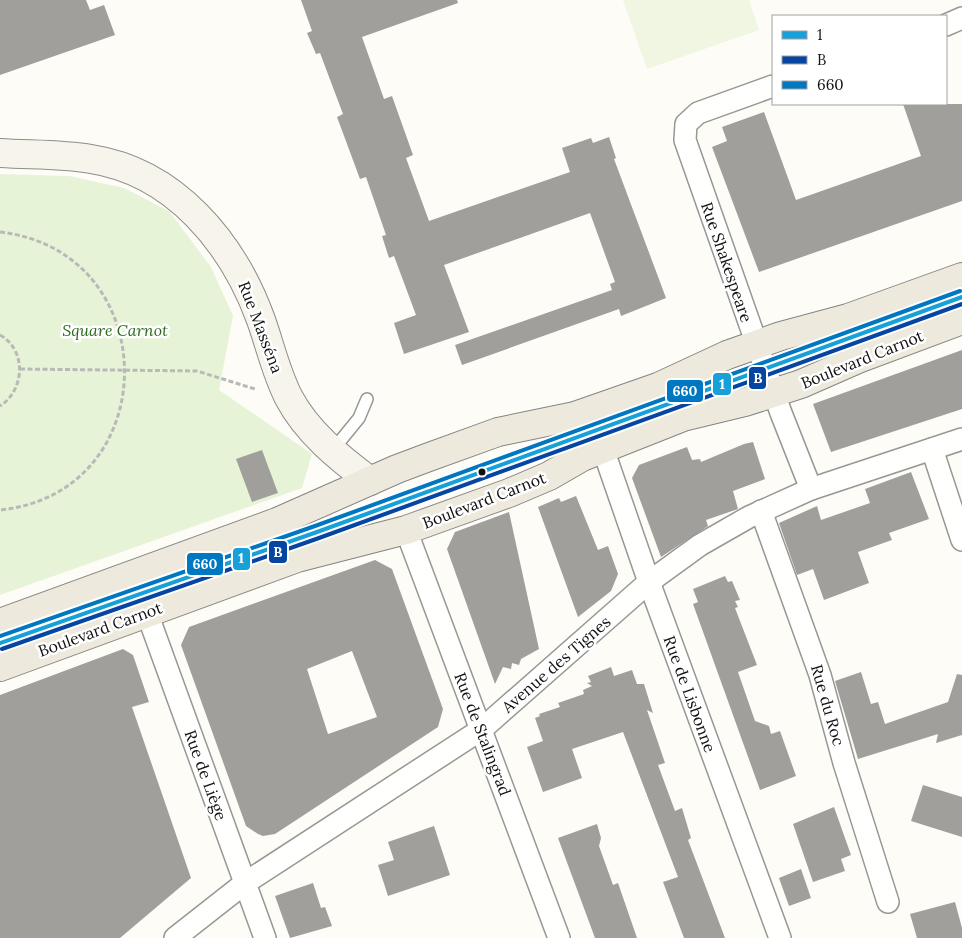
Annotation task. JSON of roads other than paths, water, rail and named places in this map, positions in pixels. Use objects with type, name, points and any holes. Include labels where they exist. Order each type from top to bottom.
[{"type":"main road","name":"Rue Masséna","points":[[0,154],[92,159],[127,169],[154,182],[178,197],[208,226],[243,279],[260,318],[289,398],[307,424],[332,451],[370,480]]},
{"type":"main road","name":"Boulevard Carnot","points":[[0,667],[297,558],[406,530],[530,485],[582,457],[683,417],[745,402],[765,369],[781,336],[848,318],[962,277]]},
{"type":"main road","name":"Boulevard Carnot","points":[[0,624],[277,522],[370,480],[498,432],[575,416],[658,386],[727,355],[765,369],[962,320]]},
{"type":"street","points":[[960,0],[962,4]]},
{"type":"street","points":[[947,24],[962,18]]},
{"type":"street","name":"Rue Shakespeare","points":[[772,86],[698,113],[686,124],[685,140],[765,369],[811,489]]},
{"type":"street","name":"Avenue des Tignes","points":[[175,938],[245,883],[482,729],[649,582],[700,545],[761,511],[811,489],[962,439]]},
{"type":"street","name":"Rue de Lisbonne","points":[[603,449],[649,582],[780,938]]},
{"type":"street","points":[[932,449],[962,540]]},
{"type":"street","name":"Rue du Roc","points":[[761,511],[820,675],[844,763],[888,902]]},
{"type":"street","name":"Rue de Stalingrad","points":[[406,530],[559,938]]},
{"type":"street","name":"Rue de Liège","points":[[147,613],[265,938]]},
{"type":"lane","points":[[0,643],[317,532],[962,297]]},
{"type":"lane","points":[[332,451],[359,418],[367,399]]},
{"type":"park label","name":"Square Carnot","points":[[115,330]]}]
